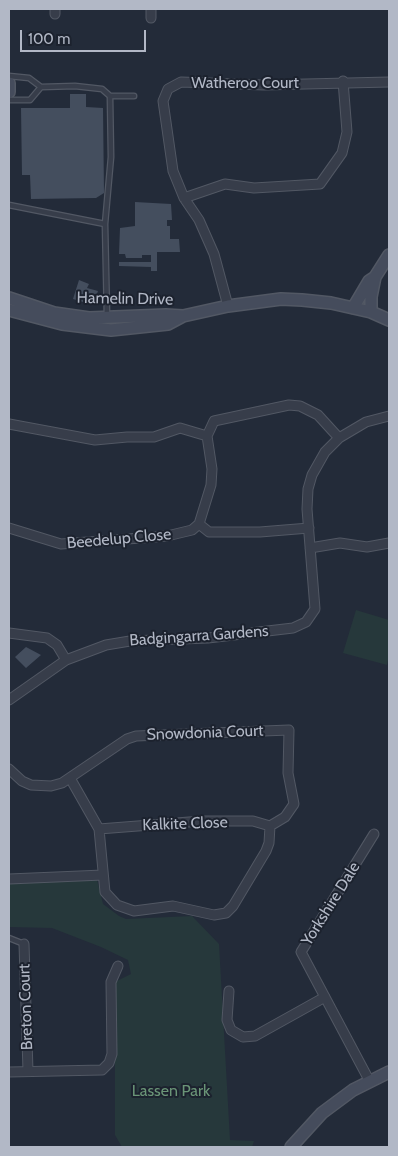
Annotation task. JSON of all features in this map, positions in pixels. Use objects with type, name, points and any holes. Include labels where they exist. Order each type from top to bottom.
[{"type":"street","name":"Watheroo Court","points":[[228,306],[214,254],[199,220],[184,198],[173,171],[163,101],[168,89],[181,82],[264,85],[344,81],[389,82]]},
{"type":"street","points":[[184,198],[225,184],[254,188],[320,184],[342,153],[347,132],[344,81]]},
{"type":"street","points":[[9,83],[9,92]]},
{"type":"street","points":[[372,312],[371,297],[375,277],[389,255]]},
{"type":"street","points":[[353,308],[369,281],[375,277]]},
{"type":"street","name":"Hamelin Drive","points":[[9,298],[54,313],[107,319],[166,314],[183,316]]},
{"type":"street","name":"Hamelin Drive","points":[[9,310],[62,324],[111,330],[158,326],[183,316],[228,306],[281,299],[331,303],[372,312],[389,320]]},
{"type":"street","points":[[309,528],[260,532],[209,532],[199,524],[211,485],[212,469],[207,436],[214,422],[288,405],[300,406],[318,415],[339,438]]},
{"type":"street","name":"Badgingarra Gardens","points":[[9,700],[66,660],[106,645],[130,640],[208,638],[299,626],[312,616],[314,609],[309,528],[308,496],[310,482],[326,452],[339,438],[366,422],[389,416]]},
{"type":"street","points":[[9,424],[95,440],[154,437],[180,428],[207,436]]},
{"type":"street","name":"Beedelup Close","points":[[9,528],[61,544],[167,536],[192,530],[199,524]]},
{"type":"street","points":[[310,548],[340,543],[367,547],[389,544]]},
{"type":"street","points":[[9,633],[47,638],[57,645],[66,660]]},
{"type":"street","name":"Snowdonia Court","points":[[9,769],[15,777],[31,785],[51,786],[70,778],[136,736],[289,730],[288,773],[294,804],[285,817],[270,826]]},
{"type":"street","points":[[70,778],[99,829],[104,887],[108,896],[117,905],[128,910],[140,912],[174,906],[218,915],[226,913],[233,906],[266,851],[269,843],[270,826]]},
{"type":"street","name":"Kalkite Close","points":[[99,829],[202,821],[253,821],[270,826]]},
{"type":"street","name":"Yorkshire Dale","points":[[368,1080],[301,952],[374,834]]},
{"type":"street","points":[[9,879],[103,875]]},
{"type":"street","name":"Breton Court","points":[[24,944],[28,1071]]},
{"type":"street","points":[[9,1072],[102,1070],[110,1063],[112,1054],[111,982],[118,966]]},
{"type":"street","points":[[229,991],[227,1020],[232,1030],[243,1037],[255,1036],[325,998]]},
{"type":"street","points":[[290,1147],[322,1113],[368,1080],[389,1072]]},
{"type":"lane","points":[[9,76],[29,78],[41,87],[75,86],[102,90],[110,96],[134,96]]},
{"type":"lane","points":[[9,100],[30,100],[41,87]]},
{"type":"lane","points":[[107,319],[105,224],[112,157],[110,96]]},
{"type":"lane","points":[[9,205],[105,224]]},
{"type":"lane","points":[[9,938],[24,944]]},
{"type":"green space","points":[[356,610],[389,620],[389,655],[387,665],[343,653]]},
{"type":"green space","name":"Lassen Park","points":[[97,880],[103,904],[119,916],[126,919],[192,916],[219,944],[230,1140],[254,1141],[252,1147],[122,1147],[115,1135],[115,982],[131,974],[128,960],[101,947],[52,928],[9,927],[9,884]]},
{"type":"building","points":[[70,94],[86,94],[86,107],[103,108],[104,193],[96,198],[31,199],[30,175],[22,175],[21,108],[70,108]]},
{"type":"building","points":[[135,202],[171,204],[172,220],[167,220],[167,226],[170,226],[170,239],[179,239],[180,252],[157,252],[157,271],[151,271],[151,267],[119,266],[119,262],[151,262],[151,255],[142,255],[142,258],[126,258],[125,254],[119,254],[120,228],[135,226]]},
{"type":"building","points":[[79,280],[89,284],[87,288],[98,291],[94,302],[84,299],[83,302],[73,299]]},
{"type":"building","points":[[26,647],[41,655],[26,668],[15,657]]}]
